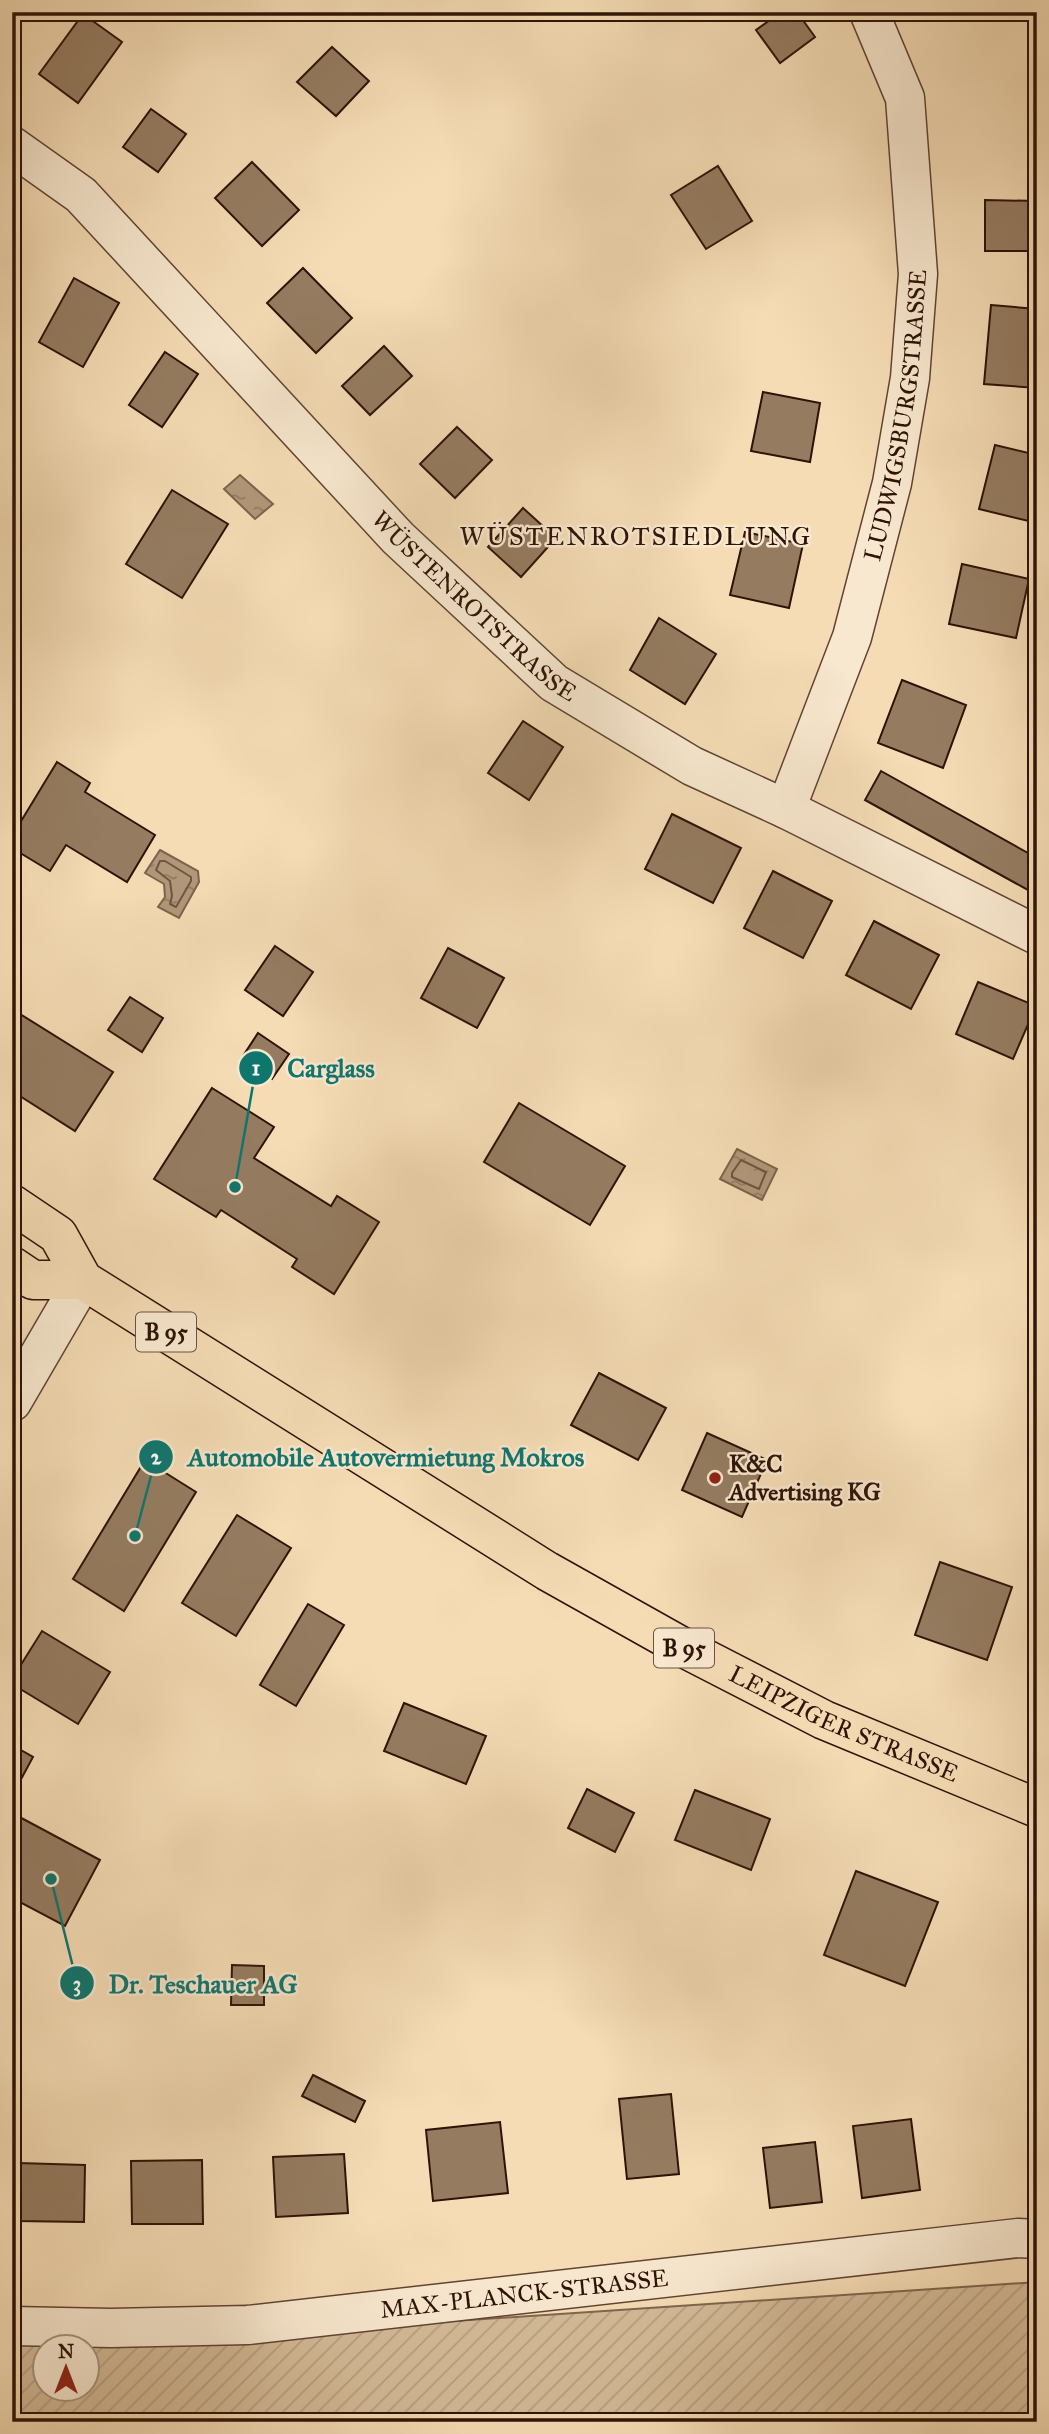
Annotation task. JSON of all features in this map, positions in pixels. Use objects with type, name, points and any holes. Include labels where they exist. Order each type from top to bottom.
[{"type":"main road","name":"LEIPZIGER STRASSE","points":[[12,1204],[58,1235],[83,1280],[547,1571],[674,1642],[824,1720],[1037,1808]]},
{"type":"main road","points":[[12,1266],[33,1280],[83,1280]]},
{"type":"street","name":"LUDWIGSBURGSTRASSE","points":[[786,809],[852,637],[892,483],[910,377],[918,274],[905,98],[869,12]]},
{"type":"street","name":"WÜSTENROTSTRASSE","points":[[12,146],[81,195],[398,538],[554,683],[692,766],[786,809],[1037,935]]},
{"type":"street","points":[[12,1402],[83,1280]]},
{"type":"street","name":"MAX-PLANCK-STRASSE","points":[[12,2326],[111,2329],[248,2325],[1018,2238],[1037,2239]]},
{"type":"shaded area","points":[[1037,2282],[1037,2422],[12,2422],[12,2340],[32,2343],[32,2402],[102,2402],[102,2345]]},
{"type":"water","points":[[240,475],[273,504],[255,519],[224,489]]},
{"type":"water","points":[[160,850],[198,871],[199,882],[179,918],[158,907],[165,897],[164,884],[145,873]]},
{"type":"water","points":[[737,1149],[777,1169],[762,1200],[720,1179]]},
{"type":"building","points":[[781,12],[797,12],[815,37],[780,63],[756,30]]},
{"type":"building","points":[[83,14],[122,42],[78,103],[39,74]]},
{"type":"building","points":[[332,47],[369,81],[336,116],[297,82]]},
{"type":"building","points":[[151,109],[186,134],[158,172],[123,147]]},
{"type":"building","points":[[252,162],[299,210],[262,246],[215,198]]},
{"type":"building","points":[[718,166],[752,221],[706,249],[671,195]]},
{"type":"building","points":[[985,200],[1037,201],[1037,251],[985,251]]},
{"type":"building","points":[[303,268],[352,318],[316,353],[267,303]]},
{"type":"building","points":[[74,278],[119,303],[83,367],[39,342]]},
{"type":"building","points":[[991,305],[1037,309],[1037,388],[984,384]]},
{"type":"building","points":[[384,346],[412,376],[370,415],[342,386]]},
{"type":"building","points":[[165,352],[198,374],[162,427],[129,405]]},
{"type":"building","points":[[763,392],[820,403],[810,462],[751,451]]},
{"type":"building","points":[[457,427],[492,460],[455,498],[420,464]]},
{"type":"building","points":[[995,445],[1037,455],[1037,523],[979,509]]},
{"type":"building","points":[[172,490],[228,524],[182,598],[126,564]]},
{"type":"building","points":[[523,508],[556,538],[521,577],[488,547]]},
{"type":"building","points":[[745,532],[803,544],[789,608],[730,595]]},
{"type":"building","points":[[962,564],[1029,579],[1016,638],[949,624]]},
{"type":"building","points":[[659,618],[716,654],[685,704],[630,670]]},
{"type":"building","points":[[902,680],[966,705],[943,768],[878,743]]},
{"type":"building","points":[[523,721],[563,747],[529,800],[488,773]]},
{"type":"building","points":[[57,762],[90,783],[85,792],[155,835],[127,882],[66,845],[50,871],[12,848],[12,836]]},
{"type":"building","points":[[881,771],[1037,858],[1037,895],[865,800]]},
{"type":"building","points":[[672,814],[741,848],[713,903],[645,869]]},
{"type":"building","points":[[773,871],[832,901],[803,958],[744,928]]},
{"type":"building","points":[[874,921],[939,955],[911,1009],[846,975]]},
{"type":"building","points":[[275,946],[313,972],[283,1016],[245,990]]},
{"type":"building","points":[[448,948],[504,978],[477,1028],[421,998]]},
{"type":"building","points":[[978,982],[1036,1006],[1013,1059],[956,1034]]},
{"type":"building","points":[[130,997],[163,1018],[142,1052],[108,1030]]},
{"type":"building","points":[[12,1009],[113,1072],[75,1131],[12,1091]]},
{"type":"building","points":[[258,1033],[289,1054],[272,1079],[241,1059]]},
{"type":"building","points":[[212,1088],[274,1127],[254,1158],[331,1206],[337,1196],[379,1222],[334,1294],[292,1267],[297,1259],[221,1210],[216,1217],[154,1179]]},
{"type":"building","points":[[519,1103],[625,1166],[590,1225],[484,1162]]},
{"type":"building","points":[[599,1373],[666,1408],[638,1460],[571,1425]]},
{"type":"building","points":[[707,1433],[767,1460],[742,1517],[682,1490]]},
{"type":"building","points":[[145,1460],[196,1492],[124,1611],[73,1579]]},
{"type":"building","points":[[237,1515],[291,1548],[236,1636],[182,1603]]},
{"type":"building","points":[[940,1562],[1012,1587],[987,1660],[915,1635]]},
{"type":"building","points":[[308,1604],[344,1625],[296,1706],[260,1685]]},
{"type":"building","points":[[42,1631],[110,1672],[78,1724],[12,1684],[12,1679]]},
{"type":"building","points":[[404,1703],[486,1736],[466,1784],[384,1751]]},
{"type":"building","points":[[12,1745],[33,1757],[12,1796]]},
{"type":"building","points":[[587,1789],[634,1813],[615,1852],[568,1828]]},
{"type":"building","points":[[695,1790],[770,1819],[751,1870],[675,1840]]},
{"type":"building","points":[[12,1813],[100,1860],[65,1926],[12,1898]]},
{"type":"building","points":[[856,1871],[938,1902],[905,1986],[824,1955]]},
{"type":"building","points":[[232,1965],[264,1966],[264,2005],[231,2005]]},
{"type":"building","points":[[313,2075],[365,2101],[355,2122],[302,2096]]},
{"type":"building","points":[[671,2094],[679,2174],[627,2179],[619,2099]]},
{"type":"building","points":[[911,2119],[920,2190],[862,2198],[853,2126]]},
{"type":"building","points":[[500,2122],[508,2193],[433,2201],[426,2130]]},
{"type":"building","points":[[815,2142],[822,2202],[770,2208],[763,2148]]},
{"type":"building","points":[[344,2154],[348,2213],[276,2217],[273,2157]]},
{"type":"building","points":[[202,2160],[203,2224],[132,2224],[131,2161]]},
{"type":"building","points":[[18,2163],[85,2165],[84,2222],[17,2221]]},
{"type":"place","name":"Carglass","points":[[235,1187]]},
{"type":"place","name":"K&C Advertising KG","points":[[715,1478]]},
{"type":"place","name":"Automobile Autovermietung Mokros","points":[[135,1536]]},
{"type":"place","name":"Dr. Teschauer AG","points":[[51,1879]]},
{"type":"district","name":"WÜSTENROTSIEDLUNG","points":[[636,536]]}]
